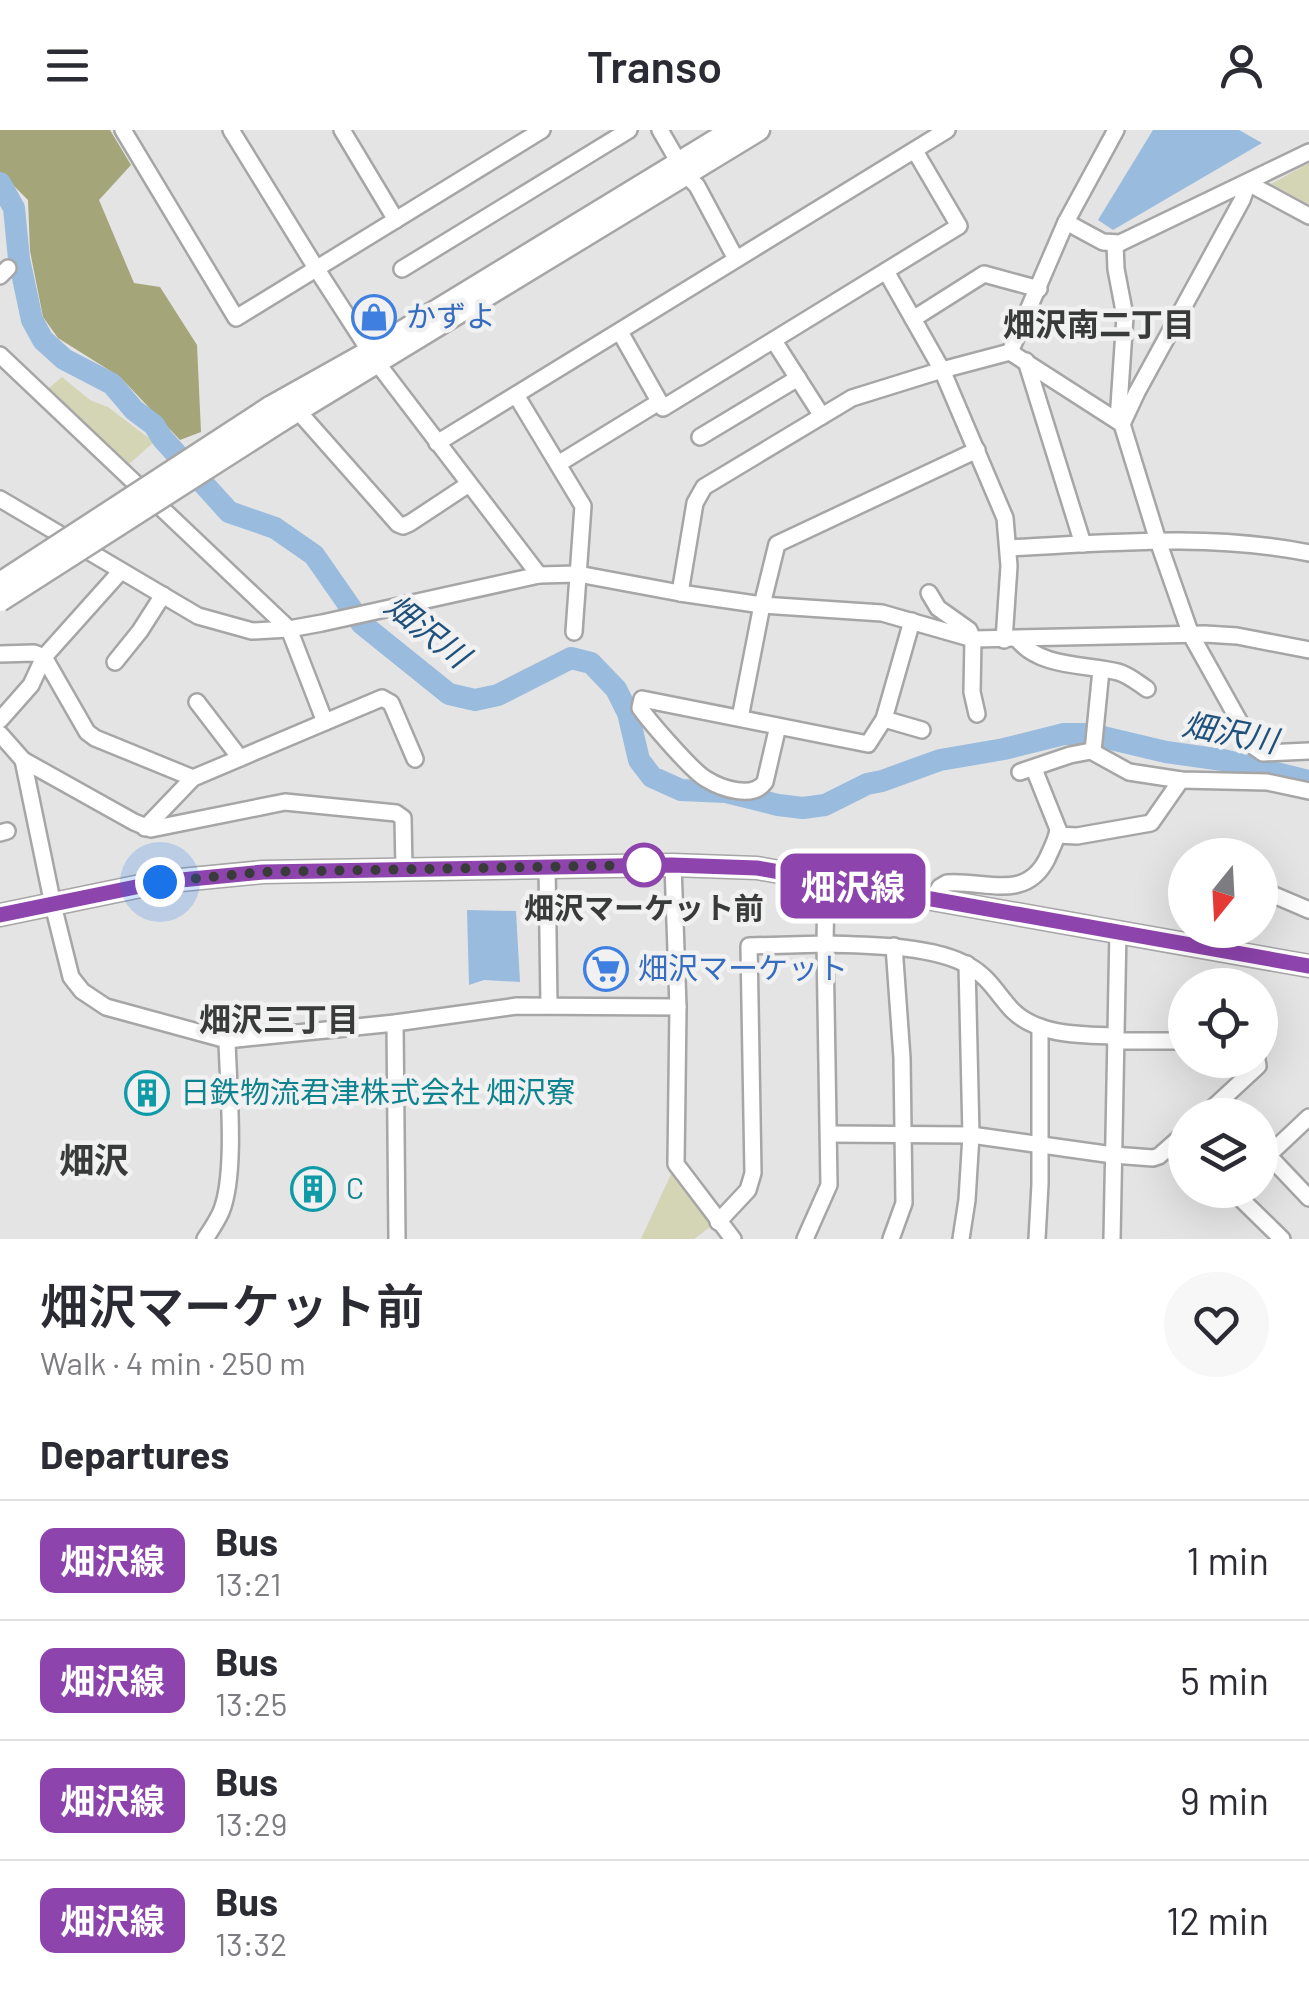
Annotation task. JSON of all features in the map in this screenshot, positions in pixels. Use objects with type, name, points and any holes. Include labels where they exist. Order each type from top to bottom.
[{"type":"street","points":[[123,130],[236,318],[542,130]]},
{"type":"street","points":[[231,130],[374,357],[539,576]]},
{"type":"street","points":[[362,130],[345,135],[396,220]]},
{"type":"street","points":[[402,269],[629,130]]},
{"type":"street","points":[[660,130],[682,169],[697,186],[736,260]]},
{"type":"street","points":[[682,169],[732,130]]},
{"type":"street","points":[[0,583],[682,169],[759,130]]},
{"type":"street","points":[[437,443],[947,130]]},
{"type":"street","points":[[1010,352],[1066,222],[1116,130]]},
{"type":"street","points":[[620,332],[662,408],[887,272],[959,226],[915,151]]},
{"type":"street","points":[[1066,222],[1103,242],[1115,244],[1309,152]]},
{"type":"street","points":[[1248,182],[1309,216]]},
{"type":"street","points":[[1120,422],[1242,200],[1248,182]]},
{"type":"street","points":[[1115,244],[1125,316],[1120,422],[1192,636],[1253,746],[1264,753],[1309,751]]},
{"type":"street","points":[[887,272],[942,370],[1004,518],[1011,640]]},
{"type":"street","points":[[913,318],[984,274],[1038,290]]},
{"type":"street","points":[[774,340],[822,416]]},
{"type":"street","points":[[680,593],[695,503],[704,487],[852,398],[1010,352],[1120,422]]},
{"type":"street","points":[[0,355],[289,629],[325,722]]},
{"type":"street","points":[[1026,361],[1083,544]]},
{"type":"street","points":[[700,437],[798,378]]},
{"type":"street","points":[[516,395],[583,506],[574,632]]},
{"type":"street","points":[[558,464],[659,402]]},
{"type":"street","points":[[283,413],[403,526],[468,484]]},
{"type":"street","points":[[0,601],[283,413]]},
{"type":"street","points":[[740,718],[778,544],[977,450]]},
{"type":"street","points":[[0,499],[198,616],[252,631],[322,623],[539,576],[578,574],[762,605],[882,613],[973,640],[1237,636],[1309,650]]},
{"type":"street","points":[[1008,548],[1158,541],[1253,543],[1309,552]]},
{"type":"street","points":[[0,720],[31,685],[44,657],[121,570]]},
{"type":"street","points":[[930,593],[938,608],[969,630],[973,640],[972,692],[977,714]]},
{"type":"street","points":[[114,662],[163,595]]},
{"type":"street","points":[[778,726],[761,788],[734,790],[703,778],[640,708],[642,699],[740,718],[778,726],[863,744],[872,741],[884,719],[912,621]]},
{"type":"street","points":[[1011,640],[1034,654],[1129,676],[1147,689]]},
{"type":"street","points":[[0,654],[34,653],[44,657],[87,732],[193,778]]},
{"type":"street","points":[[1093,751],[1101,670]]},
{"type":"street","points":[[145,828],[193,778],[382,698],[393,707],[415,759]]},
{"type":"street","points":[[197,702],[240,758]]},
{"type":"street","points":[[884,719],[922,730]]},
{"type":"street","points":[[0,734],[23,760],[145,828],[285,802],[396,814],[403,818],[404,869]]},
{"type":"street","points":[[932,900],[940,887],[947,884],[1005,886],[1028,882],[1042,867],[1058,835],[1056,820],[1027,770],[1070,754],[1093,751],[1128,772],[1181,780],[1268,782],[1309,791]]},
{"type":"street","points":[[23,760],[72,977],[94,1001],[227,1040],[516,1006],[678,1006]]},
{"type":"street","points":[[1058,835],[1077,836],[1152,823],[1181,780]]},
{"type":"street","points":[[672,865],[678,1006],[676,1164],[732,1239]]},
{"type":"street","points":[[0,916],[160,882],[212,875],[547,866],[757,868],[1309,966]]},
{"type":"street","points":[[547,866],[550,1005]]},
{"type":"street","points":[[804,1239],[829,1185],[826,882]]},
{"type":"street","points":[[1278,897],[1309,910]]},
{"type":"street","points":[[1112,1239],[1118,930]]},
{"type":"street","points":[[718,1222],[748,1190],[753,1173],[749,946],[894,946],[968,964],[988,980],[1020,1017],[1040,1027],[1115,1039],[1168,1041]]},
{"type":"street","points":[[890,1239],[904,1204],[902,1058],[894,946]]},
{"type":"street","points":[[961,1239],[968,1200],[970,1134],[968,964]]},
{"type":"street","points":[[395,1023],[397,1239]]},
{"type":"street","points":[[1037,1239],[1040,1027]]},
{"type":"street","points":[[205,1239],[222,1210],[227,1188],[227,1040]]},
{"type":"street","points":[[1223,1098],[1245,1078]]},
{"type":"street","points":[[1278,1146],[1309,1117]]},
{"type":"street","points":[[828,1134],[970,1134],[1153,1158],[1168,1148]]},
{"type":"street","points":[[1278,1171],[1309,1198]]},
{"type":"street","points":[[1250,1208],[1282,1239]]},
{"type":"green space","points":[[0,130],[110,130],[131,165],[99,200],[134,283],[160,287],[197,345],[201,432],[180,440],[120,377],[58,338],[43,317],[30,251],[28,200],[0,172]]},
{"type":"green space","points":[[1309,163],[1309,205],[1271,184]]},
{"type":"green space","points":[[62,377],[154,442],[129,464],[48,389]]},
{"type":"green space","points":[[672,1172],[714,1224],[694,1239],[641,1239]]},
{"type":"water","points":[[1153,130],[1239,130],[1262,143],[1113,230],[1098,220]]},
{"type":"water","points":[[467,910],[516,911],[520,982],[484,980],[469,985]]},
{"type":"waterway","name":"畑沢川","points":[[0,183],[14,208],[19,259],[32,320],[43,340],[64,359],[112,384],[134,410],[154,425],[229,512],[275,528],[314,555],[362,624],[449,694],[475,700],[498,695],[571,658],[591,663],[616,689],[628,713],[639,760],[652,777],[681,790],[726,792],[803,808],[825,805],[867,784],[940,760],[1064,734],[1090,734],[1309,781]]},
{"type":"bus line","name":"畑沢線","points":[[0,915],[212,875],[672,865],[757,868],[1309,966]]},
{"type":"place","name":"かずよ","points":[[374,317]]},
{"type":"place","name":"畑沢マーケット前","points":[[644,865]]},
{"type":"place","name":"畑沢マーケット","points":[[606,969]]},
{"type":"place","name":"日鉄物流君津株式会社 畑沢寮","points":[[147,1093]]},
{"type":"place","name":"C","points":[[313,1189]]},
{"type":"district","name":"畑沢南二丁目","points":[[1099,325]]},
{"type":"district","name":"畑沢三丁目","points":[[279,1020]]},
{"type":"district","name":"畑沢","points":[[94,1161]]},
{"type":"route","points":[[160,882],[263,872],[644,865]]}]
